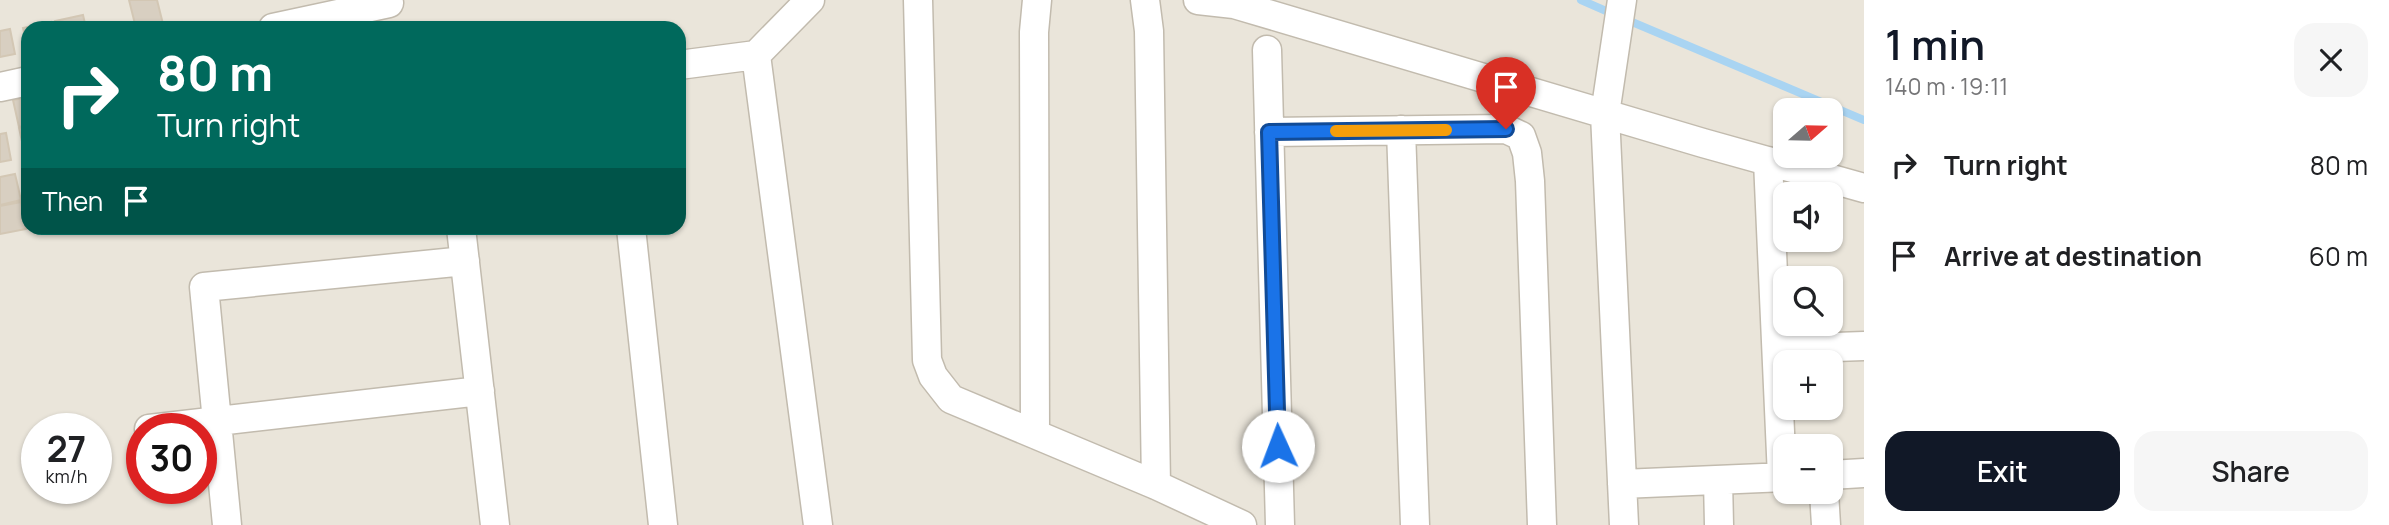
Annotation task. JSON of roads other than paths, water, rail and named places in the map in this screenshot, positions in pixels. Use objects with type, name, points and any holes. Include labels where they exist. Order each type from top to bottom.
[{"type":"street","points":[[686,64],[756,55],[810,0]]},
{"type":"street","points":[[918,0],[927,360],[933,376],[951,399],[1156,485],[1242,525]]},
{"type":"street","points":[[1035,434],[1034,32],[1037,0]]},
{"type":"street","points":[[1145,0],[1149,32],[1156,485]]},
{"type":"street","points":[[1198,0],[1234,4],[1864,188]]},
{"type":"street","points":[[1622,0],[1605,114],[1624,525]]},
{"type":"street","points":[[305,21],[389,3]]},
{"type":"street","points":[[1267,50],[1280,525]]},
{"type":"street","points":[[756,55],[818,525]]},
{"type":"street","points":[[0,87],[21,82]]},
{"type":"street","points":[[1269,132],[1506,129],[1521,136],[1530,181],[1542,525]]},
{"type":"street","points":[[1401,130],[1415,525]]},
{"type":"street","points":[[1768,162],[1782,434]]},
{"type":"street","points":[[462,235],[495,525]]},
{"type":"street","points":[[632,235],[663,525]]},
{"type":"street","points":[[216,413],[204,287],[465,261]]},
{"type":"street","points":[[1778,349],[1864,346]]},
{"type":"street","points":[[227,525],[217,421],[480,391]]},
{"type":"street","points":[[1843,474],[1864,473]]},
{"type":"street","points":[[1622,484],[1773,478]]},
{"type":"street","points":[[1718,480],[1719,525]]},
{"type":"street","points":[[1825,504],[1826,525]]},
{"type":"waterway","points":[[1581,0],[1613,14]]},
{"type":"waterway","points":[[1625,19],[1864,120]]}]
